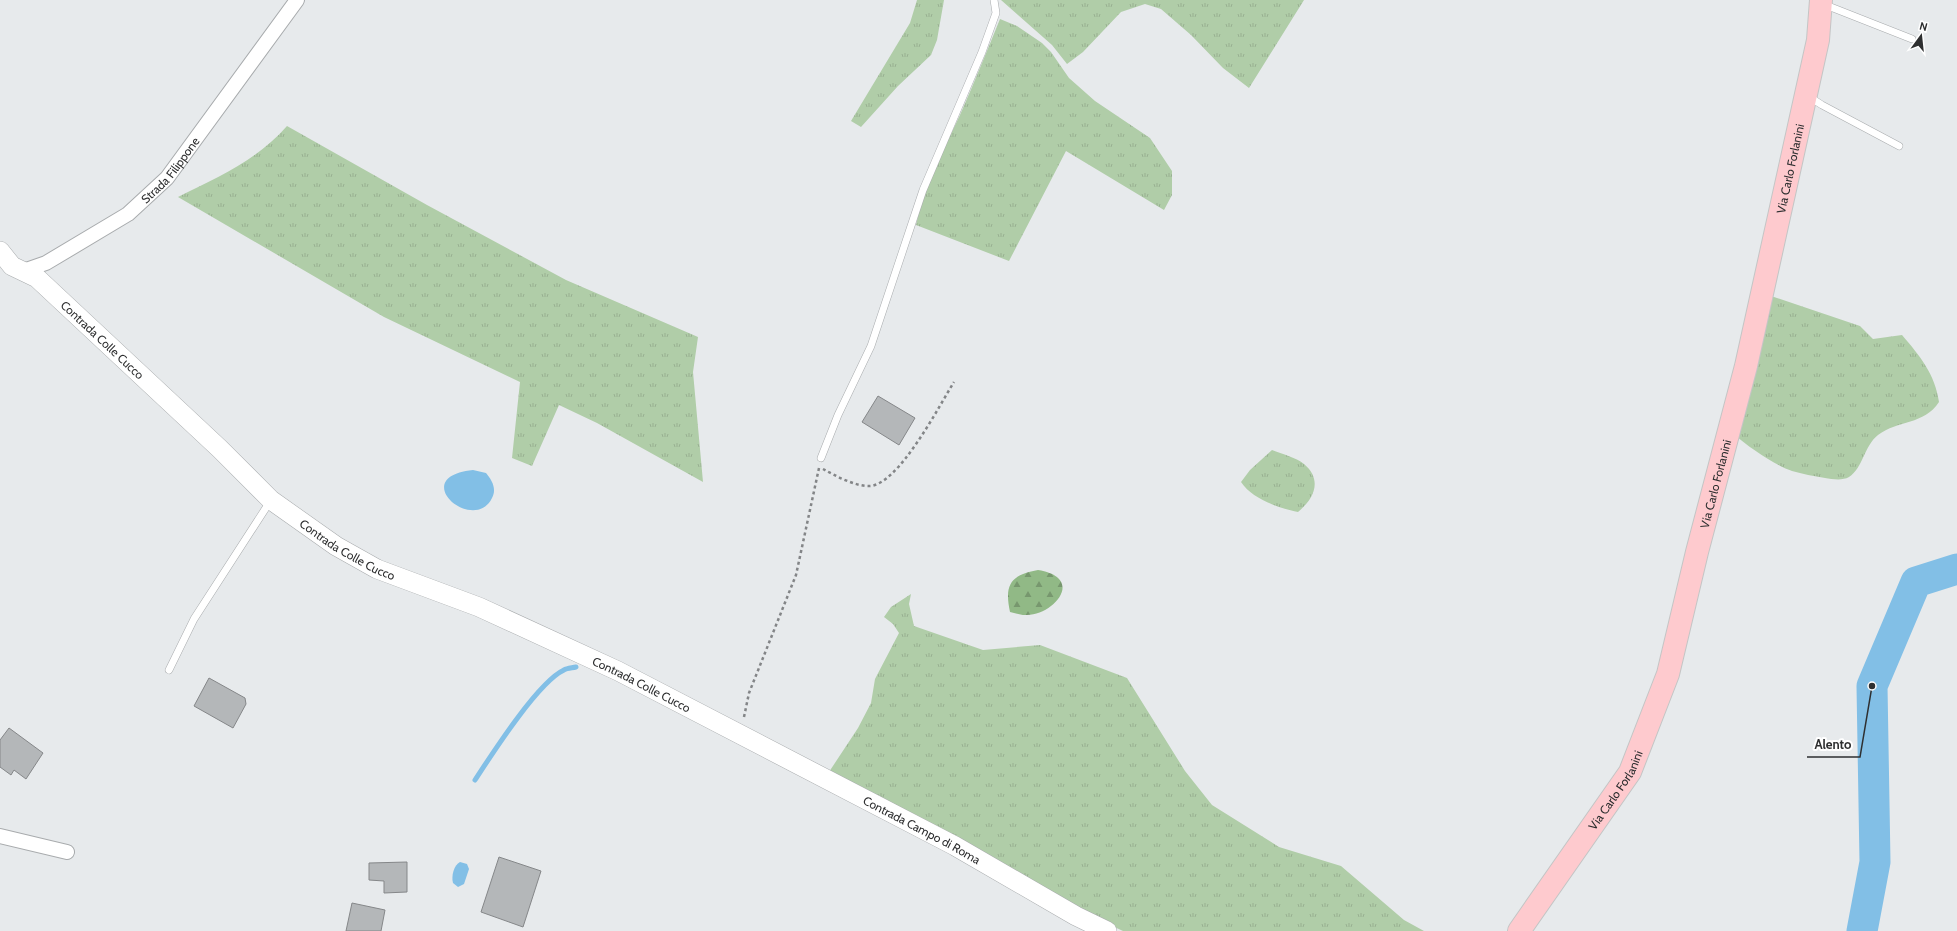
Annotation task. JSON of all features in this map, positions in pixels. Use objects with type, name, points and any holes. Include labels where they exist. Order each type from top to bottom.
[{"type":"main road","name":"Via Carlo Forlanini","points":[[1519,931],[1630,772],[1668,674],[1697,552],[1746,366],[1807,95],[1818,40],[1821,2]]},
{"type":"street","name":"Strada Filippone","points":[[23,271],[46,263],[128,214],[167,178],[297,0]]},
{"type":"street","points":[[0,251],[12,266],[23,271]]},
{"type":"street","name":"Contrada Colle Cucco","points":[[23,271],[37,278],[271,500],[336,546],[377,569],[479,607],[618,671],[737,733]]},
{"type":"street","name":"Contrada Campo di Roma","points":[[737,733],[954,846],[1076,916],[1108,931]]},
{"type":"street","points":[[0,836],[68,852]]},
{"type":"lane","points":[[821,458],[838,415],[871,346],[923,190],[982,52],[996,13],[994,0]]},
{"type":"lane","points":[[1821,2],[1912,39]]},
{"type":"lane","points":[[1807,95],[1822,105],[1899,146]]},
{"type":"lane","points":[[169,670],[194,619],[271,500]]},
{"type":"path","points":[[819,467],[852,482],[869,486],[882,482],[899,469],[954,382]]},
{"type":"path","points":[[737,733],[746,709],[749,693],[796,575],[821,458]]},
{"type":"green space","points":[[917,0],[944,0],[937,40],[931,55],[898,86],[861,127],[851,121],[910,23]]},
{"type":"green space","points":[[1001,0],[1304,0],[1249,88],[1223,68],[1191,35],[1161,9],[1145,4],[1121,12],[1083,52],[1067,64],[1052,45]]},
{"type":"green space","points":[[1000,19],[1017,26],[1042,43],[1051,52],[1069,78],[1095,101],[1150,138],[1172,171],[1172,195],[1164,210],[1066,151],[1009,261],[916,225],[919,211],[929,183],[960,115]]},
{"type":"green space","points":[[287,126],[427,205],[566,280],[698,337],[693,372],[703,482],[597,423],[559,405],[532,466],[512,458],[520,382],[384,317],[178,197],[250,159]]},
{"type":"green space","points":[[1771,296],[1860,326],[1873,339],[1902,335],[1926,366],[1934,383],[1939,402],[1926,415],[1886,430],[1878,435],[1873,440],[1854,473],[1846,478],[1831,479],[1796,472],[1778,465],[1762,455],[1735,435]]},
{"type":"green space","points":[[1272,450],[1301,462],[1310,470],[1313,476],[1315,483],[1312,495],[1304,507],[1298,512],[1266,502],[1252,493],[1241,482],[1250,470]]},
{"type":"green space","points":[[1038,570],[1053,574],[1060,581],[1063,588],[1060,596],[1054,604],[1035,614],[1023,615],[1010,612],[1008,594],[1012,582],[1021,575]]},
{"type":"green space","points":[[911,594],[909,604],[914,626],[983,650],[1040,645],[1127,678],[1185,771],[1212,805],[1279,847],[1341,866],[1404,920],[1424,931],[1123,931],[1089,915],[827,775],[858,728],[871,703],[875,679],[899,633],[893,624],[884,617],[891,607]]},
{"type":"water","points":[[473,470],[486,473],[492,482],[494,491],[492,498],[483,508],[472,510],[460,507],[451,500],[445,492],[445,483],[454,475]]},
{"type":"water","points":[[460,862],[467,864],[469,869],[464,884],[458,887],[453,883],[452,877],[455,868]]},
{"type":"building","points":[[878,396],[915,418],[899,445],[862,422]]},
{"type":"building","points":[[209,678],[245,698],[246,704],[233,728],[194,706]]},
{"type":"building","points":[[9,728],[43,753],[26,779],[14,770],[11,775],[0,767],[0,740]]},
{"type":"building","points":[[499,857],[541,871],[523,927],[481,912]]},
{"type":"building","points":[[407,862],[407,892],[384,893],[384,881],[369,880],[369,863]]},
{"type":"building","points":[[352,903],[385,910],[381,931],[346,931]]},
{"type":"waterway","points":[[1862,931],[1875,862],[1872,686],[1916,582],[1957,569]]},
{"type":"waterway","points":[[475,780],[529,703],[553,677],[568,668],[576,667]]},
{"type":"place","name":"Alento","points":[[1872,686]]}]
